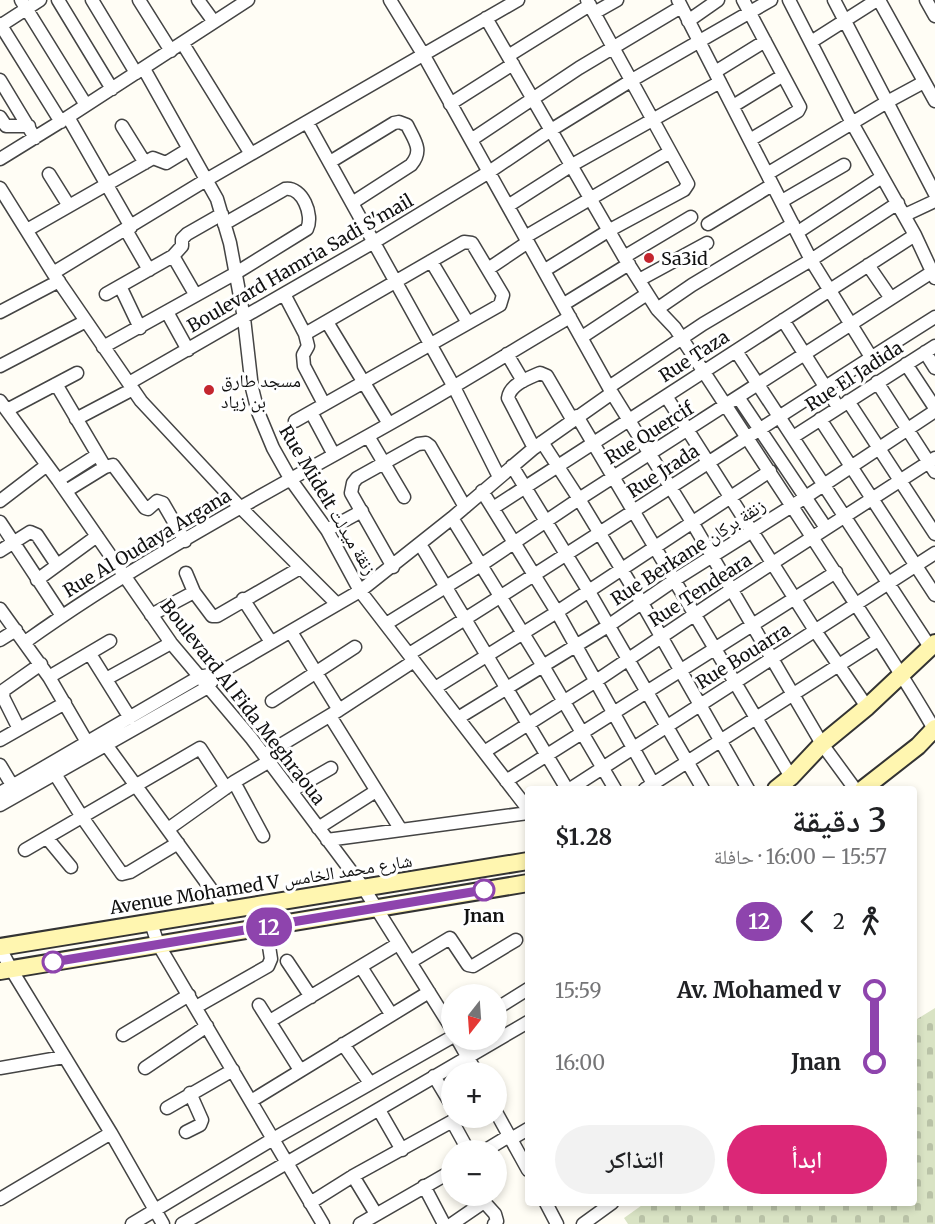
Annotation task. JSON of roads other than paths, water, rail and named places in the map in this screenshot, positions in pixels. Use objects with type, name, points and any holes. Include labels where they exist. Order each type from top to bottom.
[{"type":"street","points":[[40,0],[23,4],[0,25],[65,119],[106,185],[149,270]]},
{"type":"street","points":[[58,0],[112,89]]},
{"type":"street","name":"Rue Midelt زنقة ميدلت","points":[[92,0],[189,149],[223,219],[230,243],[244,318],[252,388],[258,412],[273,448],[291,480],[327,530],[360,591],[525,807]]},
{"type":"street","points":[[139,0],[171,51]]},
{"type":"street","points":[[198,0],[214,22]]},
{"type":"street","points":[[390,0],[545,270],[610,390],[692,522],[822,744],[853,786]]},
{"type":"street","points":[[0,312],[206,180],[486,18],[500,4],[516,0]]},
{"type":"street","points":[[450,104],[591,6],[617,0]]},
{"type":"street","points":[[688,21],[718,0]]},
{"type":"street","points":[[743,0],[800,108],[750,140]]},
{"type":"street","name":"Boulevard Hamria Sadi S'mail","points":[[76,419],[489,172],[632,80],[771,0]]},
{"type":"street","points":[[789,0],[852,123],[905,215],[933,275]]},
{"type":"street","points":[[834,0],[935,194]]},
{"type":"street","points":[[811,42],[878,0],[935,101]]},
{"type":"street","points":[[926,0],[935,16]]},
{"type":"street","points":[[2,154],[35,138],[183,44],[244,1]]},
{"type":"street","points":[[471,140],[533,97],[679,3],[811,260],[871,357]]},
{"type":"street","points":[[23,4],[87,105]]},
{"type":"street","points":[[545,270],[608,231],[686,188],[688,181],[591,6]]},
{"type":"street","points":[[486,18],[608,231],[647,294],[682,339],[747,436],[878,640],[903,674],[934,728],[918,746],[867,786]]},
{"type":"street","points":[[508,206],[544,181],[653,120],[718,77],[765,41]]},
{"type":"street","points":[[183,44],[251,154]]},
{"type":"street","points":[[733,106],[783,76]]},
{"type":"street","points":[[0,80],[3,93],[35,138]]},
{"type":"street","points":[[708,224],[852,123],[924,82]]},
{"type":"street","points":[[0,117],[6,126],[28,126]]},
{"type":"street","points":[[307,122],[454,387],[499,477]]},
{"type":"street","points":[[330,162],[393,123],[399,122],[407,125],[418,148],[416,159],[411,165],[352,203]]},
{"type":"street","points":[[122,126],[144,163]]},
{"type":"street","points":[[27,230],[144,163],[157,158],[163,162],[169,162],[189,149]]},
{"type":"street","points":[[488,269],[527,239],[590,198],[670,152]]},
{"type":"street","points":[[782,201],[844,165]]},
{"type":"street","points":[[50,174],[69,206]]},
{"type":"street","points":[[657,309],[692,285],[882,177]]},
{"type":"street","points":[[0,188],[103,347],[156,419],[337,604]]},
{"type":"street","points":[[103,347],[236,273],[307,229],[310,220],[309,213],[297,191],[291,188],[285,189],[187,234],[182,239],[182,246],[173,256],[106,294]]},
{"type":"street","points":[[905,215],[935,201]]},
{"type":"street","points":[[0,793],[90,748],[107,746],[204,682],[360,591],[393,567],[538,445],[610,390],[730,307],[811,260],[898,203]]},
{"type":"street","points":[[564,304],[691,217]]},
{"type":"street","name":"Rue Taza","points":[[493,508],[915,235]]},
{"type":"street","points":[[295,421],[500,305],[503,299],[501,290],[469,241],[305,334]]},
{"type":"street","points":[[639,280],[707,243]]},
{"type":"street","points":[[173,256],[195,294]]},
{"type":"street","points":[[431,261],[468,323]]},
{"type":"street","points":[[868,265],[890,297]]},
{"type":"street","name":"Rue Quercif","points":[[386,624],[481,565],[890,297],[933,275]]},
{"type":"street","points":[[120,286],[140,328]]},
{"type":"street","points":[[284,294],[305,334],[308,346],[303,355],[304,366],[324,404]]},
{"type":"street","points":[[582,337],[647,294]]},
{"type":"street","points":[[167,312],[188,350]]},
{"type":"street","name":"Rue Al Oudaya Argana","points":[[25,642],[124,575],[454,387],[570,317]]},
{"type":"street","name":"Rue Jrada","points":[[168,829],[335,713],[466,618],[935,317]]},
{"type":"street","points":[[783,320],[825,387],[843,404],[879,447],[935,534]]},
{"type":"street","points":[[0,366],[86,321]]},
{"type":"street","points":[[327,322],[389,424]]},
{"type":"street","points":[[930,349],[935,368]]},
{"type":"street","name":"Rue El Jadida","points":[[793,436],[930,349]]},
{"type":"street","points":[[735,351],[793,436],[888,585],[932,645],[903,674],[822,744],[780,786]]},
{"type":"street","points":[[507,354],[523,381]]},
{"type":"street","points":[[906,364],[935,410]]},
{"type":"street","points":[[3,406],[77,373]]},
{"type":"street","points":[[746,786],[642,603],[579,499],[558,465],[538,445],[508,398],[510,391],[523,381],[540,373],[547,376],[593,443],[676,579],[791,777]]},
{"type":"street","points":[[877,382],[933,464]]},
{"type":"street","points":[[56,384],[105,467]]},
{"type":"street","points":[[666,396],[816,632],[867,706]]},
{"type":"street","points":[[738,397],[826,528]]},
{"type":"street","name":"Boulevard Al Fida Meghraoua","points":[[3,406],[66,491],[171,643],[266,759],[363,887],[441,1011]]},
{"type":"street","name":"Rue Berkane زنقة بركان","points":[[458,718],[608,626],[935,410]]},
{"type":"street","points":[[312,412],[334,455]]},
{"type":"street","points":[[820,419],[935,595]]},
{"type":"street","points":[[368,436],[404,497]]},
{"type":"street","points":[[393,567],[351,493],[353,483],[357,478],[418,444],[426,443],[430,446],[465,507]]},
{"type":"street","points":[[58,480],[98,455]]},
{"type":"street","name":"Rue Tendeara","points":[[484,752],[629,660],[826,528],[901,481],[933,464]]},
{"type":"street","points":[[0,501],[47,465]]},
{"type":"street","points":[[66,491],[105,467],[115,466],[145,508],[148,509],[157,501],[163,503],[185,541]]},
{"type":"street","points":[[512,466],[588,590],[701,786]]},
{"type":"street","points":[[435,688],[557,612],[770,471]]},
{"type":"street","points":[[482,491],[576,645],[615,713],[652,786]]},
{"type":"street","points":[[327,530],[362,511]]},
{"type":"street","points":[[452,518],[613,786]]},
{"type":"street","points":[[0,522],[62,616]]},
{"type":"street","points":[[0,551],[30,532],[38,535],[57,565]]},
{"type":"street","points":[[37,580],[97,536]]},
{"type":"street","points":[[420,544],[546,755],[567,786]]},
{"type":"street","name":"Rue Bouarra","points":[[574,786],[935,554]]},
{"type":"street","points":[[186,573],[194,592],[209,614],[217,616],[300,568]]},
{"type":"street","points":[[506,780],[648,693],[836,572]]},
{"type":"street","points":[[152,615],[194,592]]},
{"type":"street","points":[[243,599],[271,642]]},
{"type":"street","points":[[0,609],[50,677],[90,748]]},
{"type":"street","points":[[0,640],[16,630]]},
{"type":"street","points":[[291,632],[317,672],[335,713],[376,791],[401,830]]},
{"type":"street","points":[[653,786],[878,640]]},
{"type":"street","points":[[50,677],[110,641]]},
{"type":"street","points":[[106,679],[171,643]]},
{"type":"street","points":[[272,701],[356,647]]},
{"type":"street","points":[[90,654],[130,718]]},
{"type":"street","points":[[19,729],[3,697],[4,690],[41,664]]},
{"type":"street","points":[[0,805],[56,774],[130,718],[204,682]]},
{"type":"street","points":[[0,740],[65,703]]},
{"type":"street","points":[[107,746],[227,911]]},
{"type":"street","points":[[25,850],[200,748],[230,785],[263,836]]},
{"type":"street","points":[[0,765],[12,785]]},
{"type":"street","points":[[291,791],[332,768]]},
{"type":"street","points":[[56,774],[82,817],[122,874],[130,872],[178,843]]},
{"type":"street","points":[[318,828],[376,791]]},
{"type":"street","points":[[327,840],[525,811]]},
{"type":"street","points":[[47,838],[71,867]]},
{"type":"street","name":"Avenue Mohamed V شارع محمد الخامس","points":[[0,947],[525,861]]},
{"type":"street","points":[[5,970],[525,883]]},
{"type":"street","points":[[152,923],[158,944],[323,1224]]},
{"type":"street","points":[[196,1007],[268,966],[271,958],[266,927]]},
{"type":"street","points":[[410,962],[450,938],[468,965],[473,966],[516,940]]},
{"type":"street","points":[[270,1021],[398,944]]},
{"type":"street","points":[[0,947],[5,970],[111,1132],[163,1224]]},
{"type":"street","points":[[287,961],[311,997]]},
{"type":"street","points":[[361,967],[391,1014]]},
{"type":"street","points":[[507,1002],[525,991]]},
{"type":"street","points":[[251,1101],[429,992]]},
{"type":"street","points":[[123,1035],[189,995]]},
{"type":"street","points":[[259,1005],[300,1070]]},
{"type":"street","points":[[182,1224],[525,1024]]},
{"type":"street","points":[[146,1068],[207,1026]]},
{"type":"street","points":[[132,1224],[273,1139],[441,1043]]},
{"type":"street","points":[[343,1044],[370,1083]]},
{"type":"street","points":[[464,1050],[470,1062]]},
{"type":"street","points":[[0,1068],[64,1057]]},
{"type":"street","points":[[167,1108],[233,1070]]},
{"type":"street","points":[[434,1076],[441,1088]]},
{"type":"street","points":[[186,1132],[200,1125],[202,1120],[190,1093]]},
{"type":"street","points":[[379,1110],[402,1150]]},
{"type":"street","points":[[310,1203],[353,1176],[441,1127]]},
{"type":"street","points":[[505,1128],[525,1164]]},
{"type":"street","points":[[504,1140],[525,1130]]},
{"type":"street","points":[[0,1199],[111,1132]]},
{"type":"street","points":[[353,1176],[376,1214]]},
{"type":"street","points":[[360,1224],[441,1177]]},
{"type":"street","points":[[424,1186],[444,1224]]},
{"type":"street","points":[[452,1224],[481,1204],[486,1204],[495,1214],[497,1221],[494,1224]]},
{"type":"street","points":[[548,1206],[557,1224]]},
{"type":"street","points":[[583,1224],[608,1206]]},
{"type":"place","name":"Sa3id","points":[[649,258]]},
{"type":"place","name":"مسجد طارق بن زياد","points":[[209,390]]},
{"type":"place","name":"Jnan","points":[[484,890]]}]
